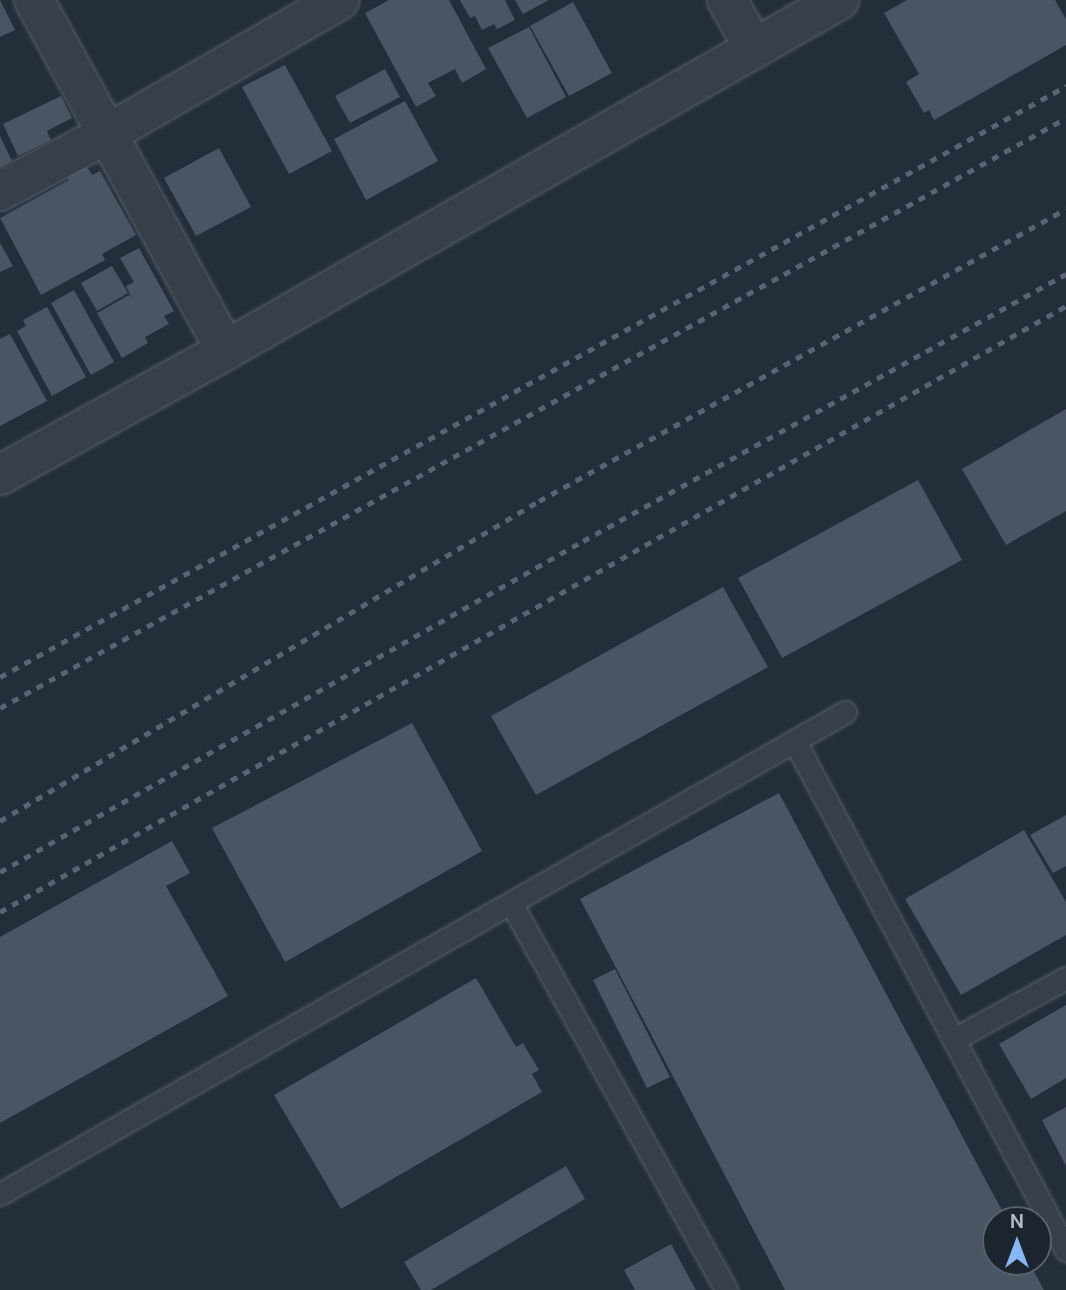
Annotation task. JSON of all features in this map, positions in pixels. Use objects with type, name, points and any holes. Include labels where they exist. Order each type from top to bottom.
[{"type":"street","points":[[34,0],[226,350]]},
{"type":"street","points":[[0,191],[109,133],[339,0]]},
{"type":"street","points":[[727,0],[754,48]]},
{"type":"street","points":[[0,475],[226,350],[839,0]]},
{"type":"lane","points":[[0,1194],[845,712]]},
{"type":"lane","points":[[794,742],[1066,1250]]},
{"type":"lane","points":[[511,903],[726,1290]]},
{"type":"lane","points":[[954,1039],[1066,978]]},
{"type":"building","points":[[0,0],[15,30],[0,37]]},
{"type":"building","points":[[389,0],[449,0],[486,69],[462,83],[455,69],[428,83],[436,96],[416,107],[365,13]]},
{"type":"building","points":[[460,0],[505,0],[515,20],[497,29],[494,24],[482,30],[475,16],[470,18]]},
{"type":"building","points":[[515,0],[549,0],[523,14]]},
{"type":"building","points":[[907,0],[1055,0],[1066,19],[1066,45],[934,120],[929,110],[924,113],[906,82],[919,74],[884,13]]},
{"type":"building","points":[[573,2],[612,73],[569,96],[530,26]]},
{"type":"building","points":[[529,27],[566,97],[527,118],[488,48]]},
{"type":"building","points":[[285,65],[332,151],[289,174],[242,87]]},
{"type":"building","points":[[385,69],[400,97],[350,123],[335,96]]},
{"type":"building","points":[[61,96],[72,118],[47,131],[51,140],[18,156],[3,124]]},
{"type":"building","points":[[405,101],[438,161],[366,200],[334,139]]},
{"type":"building","points":[[0,136],[12,161],[0,167]]},
{"type":"building","points":[[219,148],[251,207],[196,236],[164,178]]},
{"type":"building","points":[[83,161],[92,175],[100,171],[136,235],[102,254],[105,260],[41,295],[0,218],[69,180],[64,171]]},
{"type":"building","points":[[0,243],[13,266],[0,272]]},
{"type":"building","points":[[139,248],[174,311],[164,316],[169,324],[145,337],[148,343],[122,358],[97,313],[129,295],[132,299],[126,286],[134,282],[120,258]]},
{"type":"building","points":[[112,266],[128,293],[97,311],[81,283]]},
{"type":"building","points":[[74,290],[114,362],[91,375],[51,303]]},
{"type":"building","points":[[47,307],[86,377],[52,396],[17,331],[26,326],[23,320]]},
{"type":"building","points":[[10,334],[47,401],[0,426],[0,339]]},
{"type":"building","points":[[1066,409],[1066,511],[1006,545],[962,469]]},
{"type":"building","points":[[918,480],[962,560],[782,658],[738,578]]},
{"type":"building","points":[[723,587],[768,667],[536,795],[491,716]]},
{"type":"building","points":[[412,723],[482,851],[285,962],[212,828]]},
{"type":"building","points":[[779,793],[1000,1206],[982,1206],[982,1276],[1036,1276],[1044,1290],[785,1290],[580,899]]},
{"type":"building","points":[[1066,815],[1066,866],[1053,873],[1030,835]]},
{"type":"building","points":[[1024,830],[1066,902],[1066,935],[961,995],[905,899]]},
{"type":"building","points":[[172,841],[190,873],[166,886],[228,996],[0,1123],[0,937]]},
{"type":"building","points":[[615,969],[670,1077],[647,1088],[593,980]]},
{"type":"building","points":[[476,978],[516,1047],[523,1043],[539,1070],[532,1074],[542,1092],[341,1209],[274,1095]]},
{"type":"building","points":[[1066,1005],[1066,1078],[1031,1099],[999,1044]]},
{"type":"building","points":[[1066,1107],[1066,1166],[1042,1120]]},
{"type":"building","points":[[566,1166],[585,1199],[431,1290],[421,1290],[404,1262]]},
{"type":"building","points":[[671,1244],[696,1290],[635,1290],[624,1270]]},
{"type":"railway","points":[[0,677],[1066,86]]},
{"type":"railway","points":[[0,708],[1066,118]]},
{"type":"railway","points":[[0,821],[539,501],[1066,209]]},
{"type":"railway","points":[[0,872],[583,541],[1066,274]]},
{"type":"railway","points":[[0,912],[1066,306]]}]
